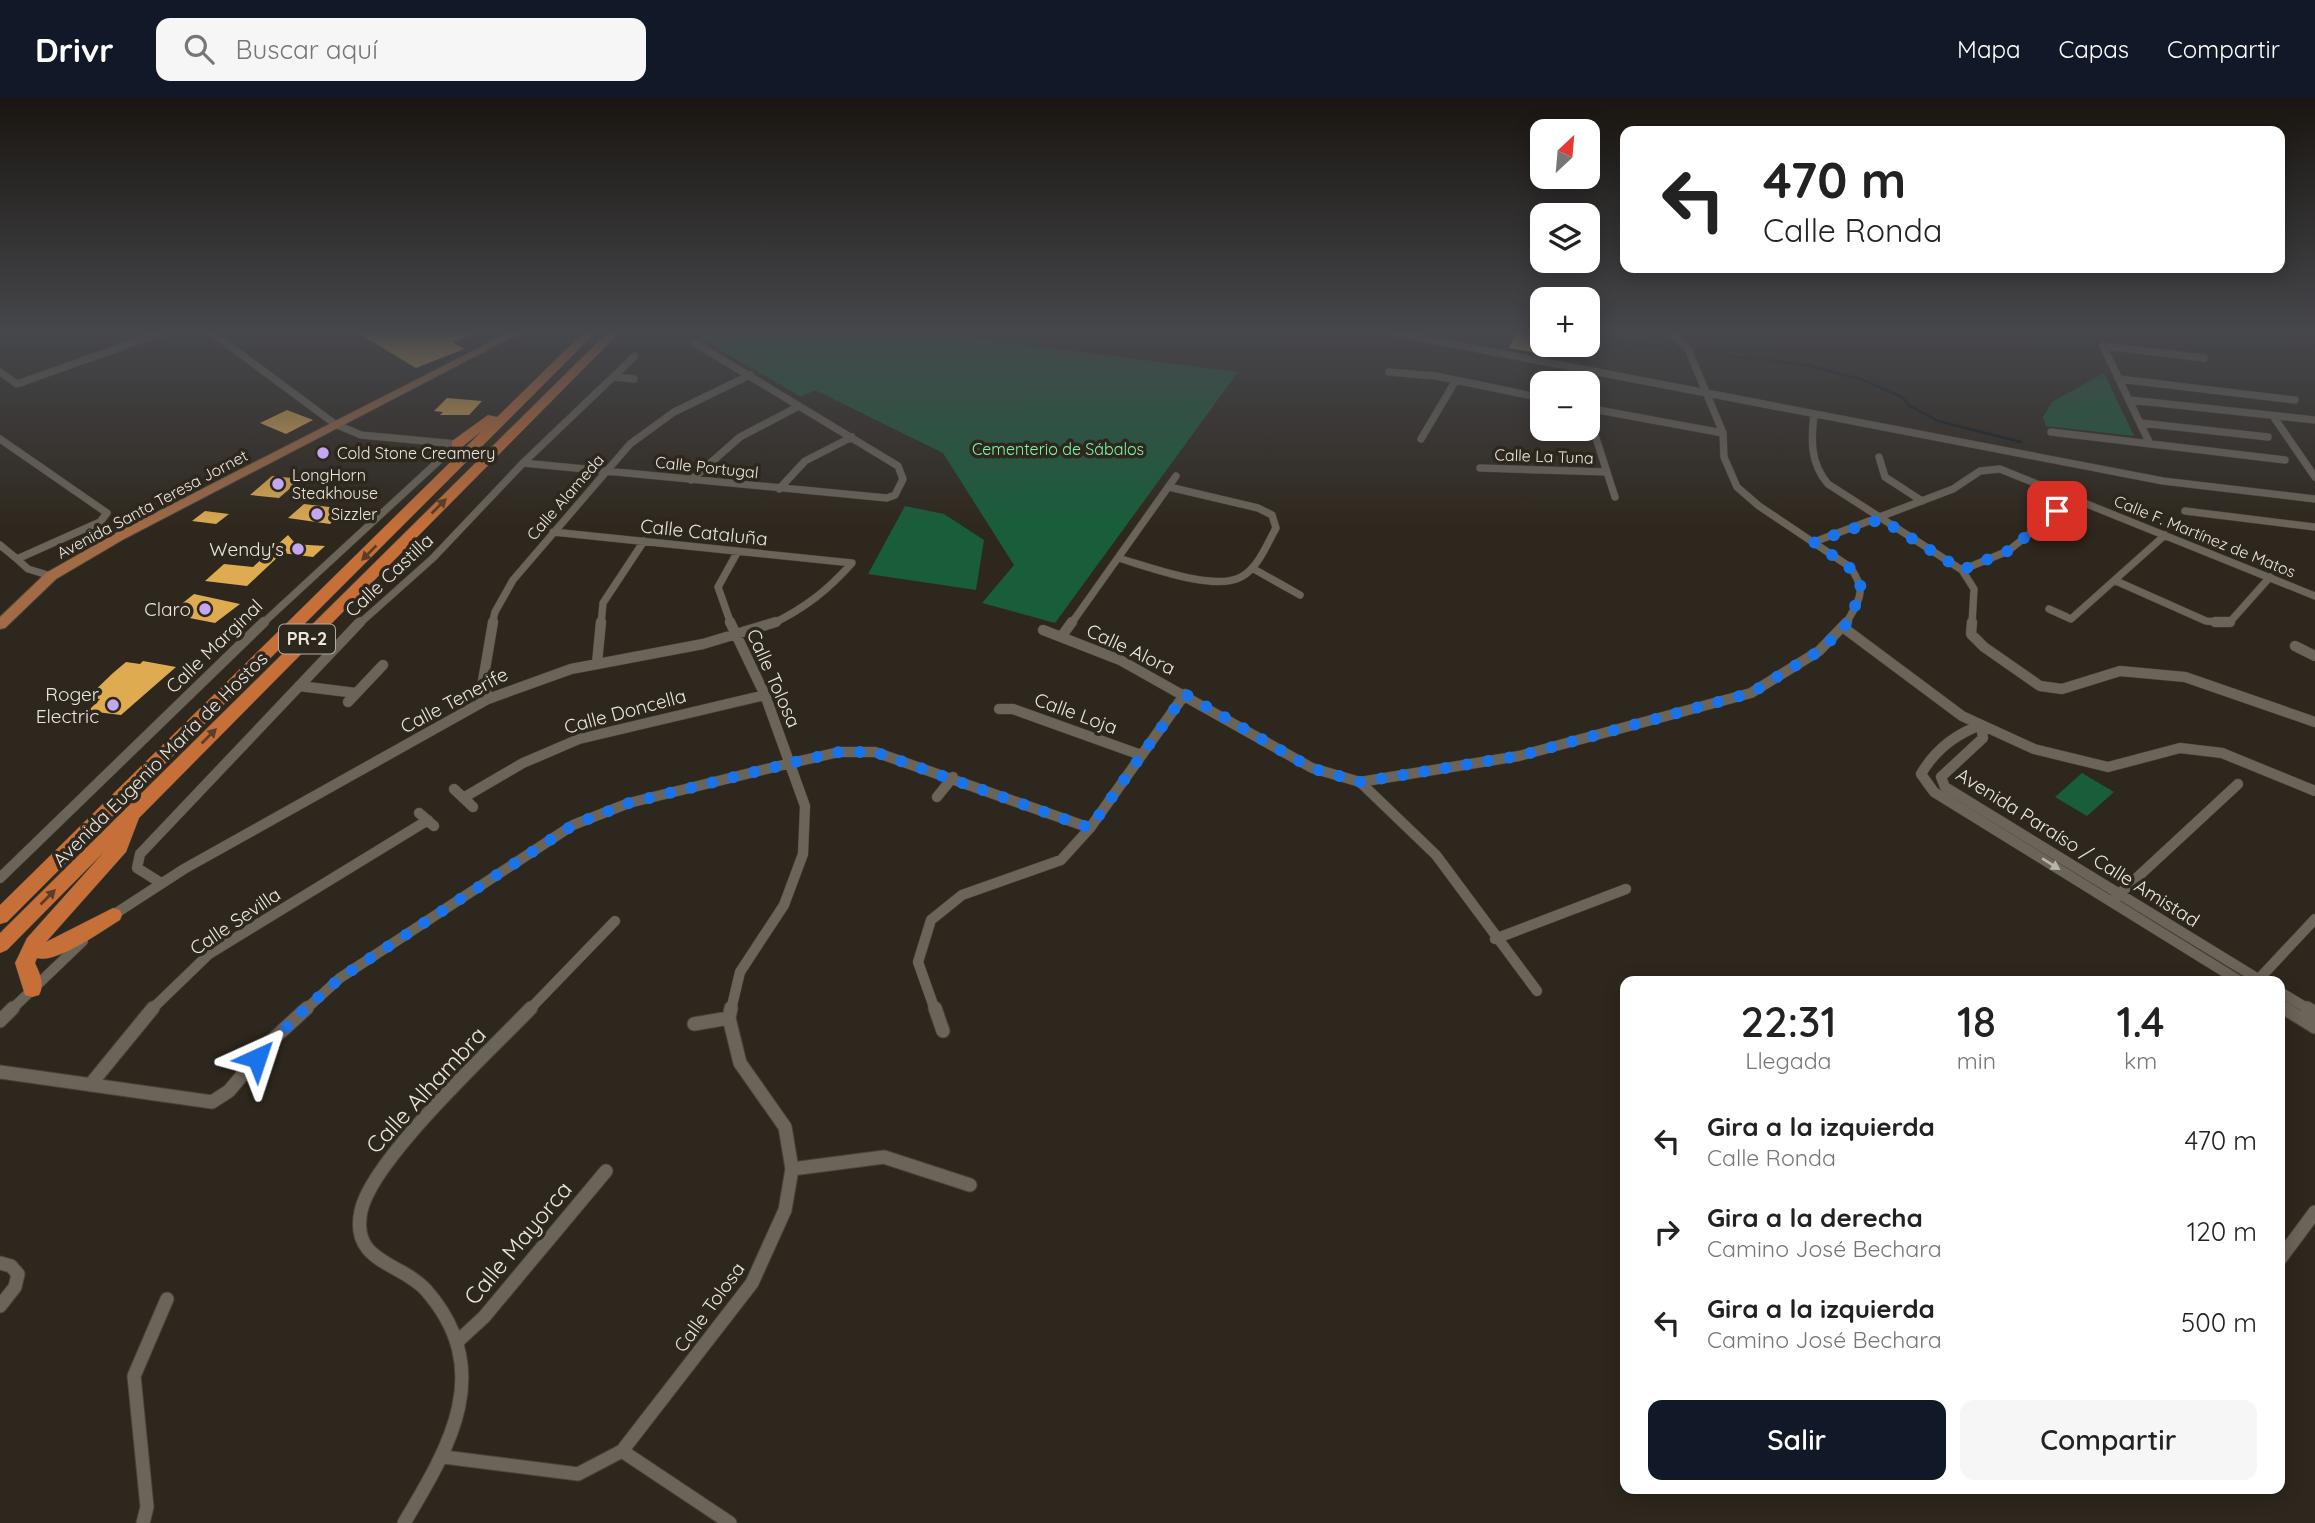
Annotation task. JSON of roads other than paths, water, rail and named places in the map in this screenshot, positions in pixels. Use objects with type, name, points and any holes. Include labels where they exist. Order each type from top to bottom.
[{"type":"highway","points":[[457,444],[517,398]]},
{"type":"highway","name":"Avenida Eugenio María de Hostos","points":[[0,917],[523,398]]},
{"type":"highway","name":"Avenida Eugenio María de Hostos","points":[[0,946],[548,398]]},
{"type":"highway","points":[[32,989],[32,976],[25,963],[34,943],[120,847],[132,814]]},
{"type":"highway","points":[[34,943],[43,952],[50,951],[113,915]]},
{"type":"main road","name":"Avenida Santa Teresa Jornet","points":[[2,621],[51,576],[120,536],[387,398]]},
{"type":"street","points":[[300,398],[335,425],[361,435],[457,444]]},
{"type":"street","name":"Calle Castilla","points":[[161,883],[137,868],[140,854],[363,619],[433,558],[523,463],[590,398]]},
{"type":"street","name":"Calle Alameda","points":[[488,699],[483,681],[486,650],[495,612],[513,580],[631,444],[659,422],[700,398]]},
{"type":"street","points":[[787,398],[852,437]]},
{"type":"street","points":[[1421,439],[1445,398]]},
{"type":"street","points":[[1360,782],[1519,756],[1751,693],[1819,651],[1844,628],[1861,594],[1860,581],[1850,568],[1759,506],[1737,487],[1724,457],[1723,433],[1709,398]]},
{"type":"street","points":[[1734,398],[2163,481],[2315,499]]},
{"type":"street","points":[[2282,398],[2295,400]]},
{"type":"street","points":[[2130,400],[2315,420]]},
{"type":"street","points":[[2130,400],[2150,444]]},
{"type":"street","points":[[691,480],[710,458],[735,439],[799,406]]},
{"type":"street","points":[[1600,411],[1723,433]]},
{"type":"street","points":[[1814,415],[1811,439],[1817,474],[1881,519],[1962,570],[1974,589],[1971,634],[1984,647],[2040,686],[2062,689],[2120,671],[2185,677],[2315,722]]},
{"type":"street","points":[[2273,416],[2312,468],[2315,477]]},
{"type":"street","points":[[2141,423],[2268,437]]},
{"type":"street","points":[[2051,432],[2285,460]]},
{"type":"street","points":[[779,489],[805,461],[852,437]]},
{"type":"street","name":"Calle Portugal","points":[[523,463],[779,489],[887,498],[895,495],[902,473],[898,466],[852,437]]},
{"type":"street","points":[[0,439],[107,513],[100,522],[17,559]]},
{"type":"street","points":[[1597,441],[1615,497]]},
{"type":"street","name":"Calle Marginal","points":[[0,878],[262,624],[457,444]]},
{"type":"street","points":[[1879,457],[1885,477],[1922,501]]},
{"type":"street","name":"Calle La Tuna","points":[[1480,468],[1607,472]]},
{"type":"street","name":"Calle F. Martínez de Matos","points":[[1814,542],[1881,519],[1952,489],[1980,471],[2011,471],[2315,596]]},
{"type":"street","points":[[1061,637],[1176,476]]},
{"type":"street","points":[[1118,558],[1215,582],[1239,578],[1252,568],[1276,528],[1272,515],[1258,508],[1169,487]]},
{"type":"street","points":[[1962,570],[2008,551],[2074,498]]},
{"type":"street","points":[[2185,511],[2315,527]]},
{"type":"street","name":"Calle Cataluña","points":[[553,532],[852,564]]},
{"type":"street","points":[[2049,608],[2071,619],[2165,535]]},
{"type":"street","points":[[597,663],[603,603],[644,541]]},
{"type":"street","points":[[0,545],[28,569],[51,576]]},
{"type":"street","name":"Calle Tolosa","points":[[622,1451],[752,1283],[785,1210],[792,1169],[785,1127],[740,1063],[729,1018],[740,972],[784,905],[803,854],[805,806],[765,695],[735,635],[718,587],[738,551]]},
{"type":"street","name":"Calle Tenerife","points":[[161,883],[488,699],[539,677],[735,635],[776,623],[812,605],[836,586],[852,564]]},
{"type":"street","points":[[1252,568],[1300,595]]},
{"type":"street","points":[[2116,581],[2206,621],[2221,624],[2229,623],[2270,577]]},
{"type":"street","points":[[1844,628],[1962,716],[2035,749],[2108,767],[2180,748],[2222,753],[2315,791]]},
{"type":"street","name":"Calle Alora","points":[[1043,630],[1120,660],[1185,694],[1311,768],[1360,782]]},
{"type":"street","points":[[2295,646],[2315,656]]},
{"type":"street","points":[[348,702],[383,665]]},
{"type":"street","points":[[299,686],[356,693]]},
{"type":"street","points":[[943,1031],[918,962],[931,920],[962,895],[1061,860],[1090,828],[1185,694]]},
{"type":"street","name":"Calle Doncella","points":[[463,798],[523,763],[579,738],[765,695]]},
{"type":"street","name":"Calle Loja","points":[[999,709],[1013,709],[1140,755]]},
{"type":"street","name":"Avenida Paraíso / Calle Amistad","points":[[2232,976],[2116,897],[1945,787],[1941,777],[1983,738],[1980,724],[1966,729],[1926,763],[1921,774],[1934,792],[2116,897],[2250,976]]},
{"type":"street","points":[[0,1072],[212,1102],[229,1091],[271,1041],[340,978],[573,825],[629,803],[839,752],[875,752],[953,777],[1090,828]]},
{"type":"street","points":[[1921,774],[1941,777]]},
{"type":"street","points":[[937,797],[953,777]]},
{"type":"street","points":[[1360,782],[1436,855],[1495,939],[1537,991]]},
{"type":"street","points":[[2116,897],[2238,784]]},
{"type":"street","points":[[454,789],[473,807]]},
{"type":"street","name":"Calle Sevilla","points":[[90,1085],[159,1001],[209,954],[427,820]]},
{"type":"street","points":[[0,1021],[113,915],[161,883]]},
{"type":"street","points":[[1495,939],[1626,889]]},
{"type":"street","points":[[2264,976],[2315,919]]},
{"type":"street","name":"Calle Alhambra","points":[[404,1523],[444,1457],[460,1401],[463,1368],[458,1341],[425,1289],[368,1252],[361,1233],[360,1213],[367,1191],[400,1145],[615,920]]},
{"type":"street","points":[[2285,995],[2315,1013]]},
{"type":"street","points":[[2285,1009],[2315,1027]]},
{"type":"street","points":[[694,1024],[729,1018]]},
{"type":"street","points":[[792,1169],[884,1157],[970,1185]]},
{"type":"street","name":"Calle Mayorca","points":[[458,1341],[484,1317],[606,1171]]},
{"type":"street","points":[[2285,1252],[2315,1212]]},
{"type":"street","points":[[0,1264],[10,1266],[18,1274],[15,1287],[0,1306]]},
{"type":"street","points":[[143,1523],[147,1507],[134,1376],[167,1299]]},
{"type":"street","points":[[444,1457],[578,1474],[622,1451],[730,1523]]},
{"type":"waterway","points":[[1903,398],[1910,406],[1938,421],[2021,442]]},
{"type":"place","name":"Cold Stone Creamery","points":[[323,453]]},
{"type":"place","name":"LongHorn Steakhouse","points":[[278,484]]},
{"type":"place","name":"Sizzler","points":[[317,514]]},
{"type":"place","name":"Wendy's","points":[[298,549]]},
{"type":"place","name":"Claro","points":[[205,609]]},
{"type":"place","name":"Roger Electric","points":[[113,705]]},
{"type":"park label","name":"Cementerio de Sábalos","points":[[1058,449]]}]
